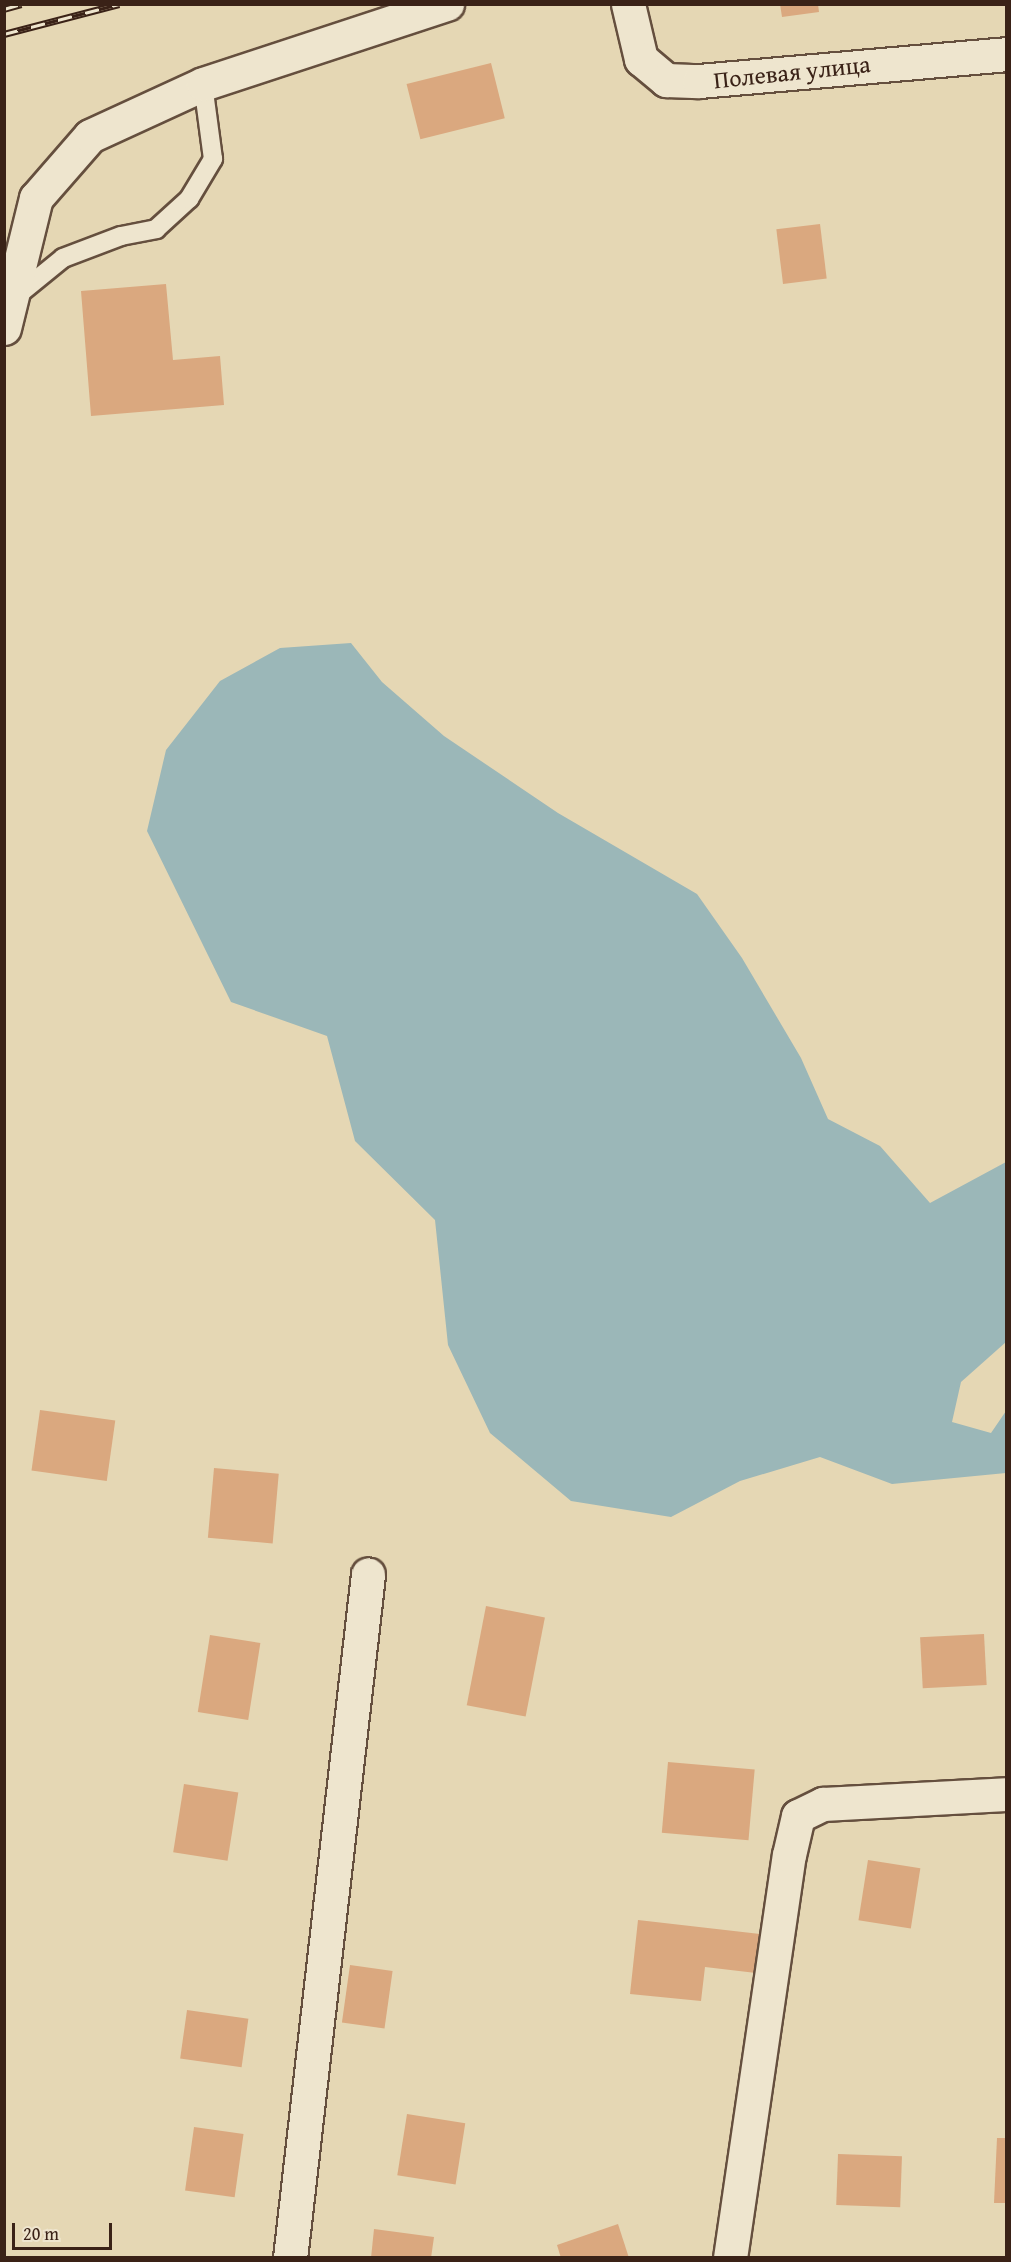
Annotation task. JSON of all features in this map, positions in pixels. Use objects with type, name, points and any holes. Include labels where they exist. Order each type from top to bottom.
[{"type":"street","points":[[8,313],[36,198],[90,136],[203,84],[447,4]]},
{"type":"street","name":"Полевая улица","points":[[628,4],[640,59],[666,80],[699,81],[1006,54]]},
{"type":"street","points":[[290,2258],[368,1574]]},
{"type":"street","points":[[730,2258],[789,1855],[798,1816],[823,1804],[1006,1794]]},
{"type":"lane","points":[[8,313],[63,258],[121,236],[156,230],[189,199],[213,159],[203,84]]},
{"type":"water","points":[[351,643],[382,682],[444,736],[558,813],[697,894],[742,958],[801,1058],[828,1119],[880,1146],[930,1203],[1006,1162],[1006,1342],[961,1382],[952,1422],[991,1433],[1006,1411],[1006,1473],[892,1484],[820,1457],[740,1481],[671,1517],[571,1501],[490,1433],[448,1345],[435,1220],[355,1141],[327,1036],[231,1002],[147,831],[166,750],[220,681],[280,648]]},
{"type":"building","points":[[780,4],[818,4],[819,12],[782,17]]},
{"type":"building","points":[[491,63],[505,118],[420,139],[407,84]]},
{"type":"building","points":[[820,224],[827,279],[783,284],[776,229]]},
{"type":"building","points":[[166,284],[173,360],[220,356],[224,405],[91,416],[81,291]]},
{"type":"building","points":[[40,1410],[115,1421],[107,1481],[32,1470]]},
{"type":"building","points":[[214,1468],[279,1474],[273,1543],[208,1538]]},
{"type":"building","points":[[486,1606],[545,1617],[526,1717],[467,1705]]},
{"type":"building","points":[[984,1634],[987,1685],[923,1688],[920,1637]]},
{"type":"building","points":[[210,1635],[260,1643],[248,1720],[198,1712]]},
{"type":"building","points":[[668,1762],[755,1770],[748,1840],[662,1833]]},
{"type":"building","points":[[184,1784],[238,1793],[228,1861],[173,1852]]},
{"type":"building","points":[[868,1860],[920,1868],[911,1929],[858,1920]]},
{"type":"building","points":[[638,1920],[760,1934],[756,1973],[705,1967],[701,2001],[630,1994]]},
{"type":"building","points":[[350,1965],[393,1971],[385,2028],[342,2022]]},
{"type":"building","points":[[187,2010],[248,2019],[242,2067],[180,2059]]},
{"type":"building","points":[[407,2114],[465,2123],[456,2184],[397,2175]]},
{"type":"building","points":[[194,2127],[244,2134],[235,2197],[185,2190]]},
{"type":"building","points":[[997,2138],[1006,2138],[1006,2203],[994,2203]]},
{"type":"building","points":[[838,2154],[902,2156],[900,2207],[836,2205]]},
{"type":"building","points":[[618,2224],[629,2258],[561,2258],[557,2245]]},
{"type":"building","points":[[374,2229],[434,2237],[431,2258],[371,2258]]},
{"type":"railway","points":[[4,9],[21,4]]},
{"type":"railway","points":[[4,34],[119,4]]}]
